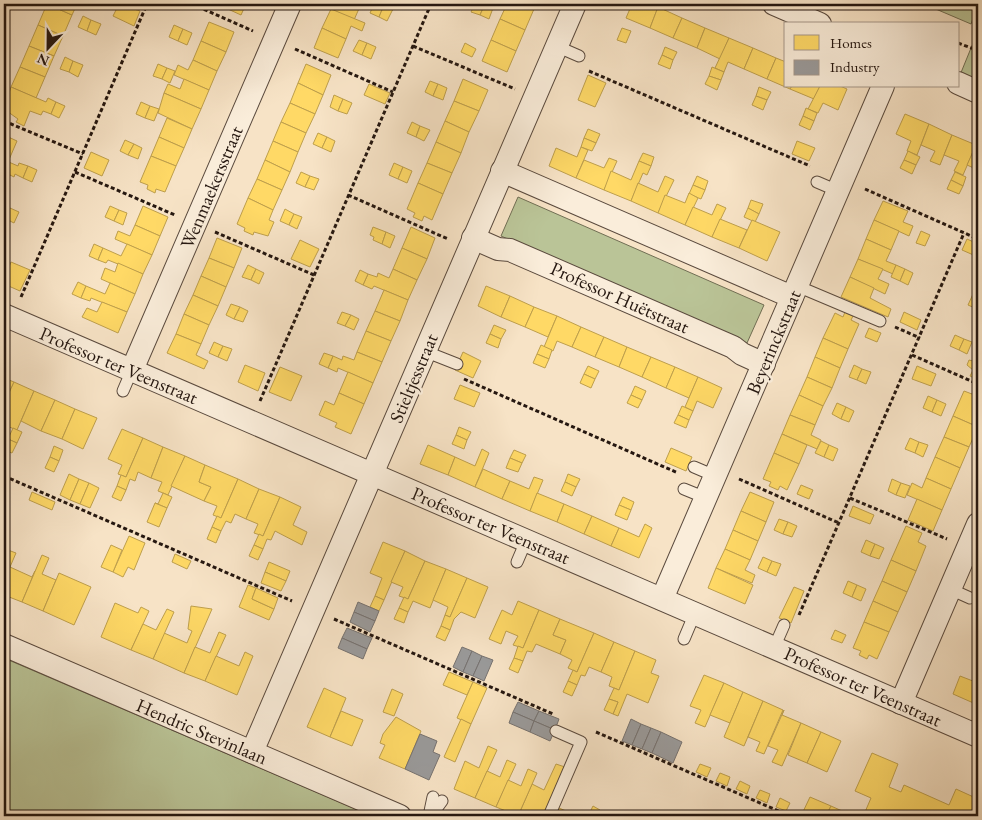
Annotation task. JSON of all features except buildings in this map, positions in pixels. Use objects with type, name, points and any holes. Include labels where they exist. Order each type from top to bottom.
[{"type":"street","name":"Wenmaekersstraat","points":[[132,370],[290,4]]},
{"type":"street","name":"Stieltjesstraat","points":[[252,752],[574,4]]},
{"type":"street","points":[[774,4],[815,22]]},
{"type":"street","points":[[960,84],[978,92]]},
{"type":"street","name":"Beyerinckstraat","points":[[662,599],[883,88]]},
{"type":"street","points":[[502,171],[795,291]]},
{"type":"street","name":"Professor Huëtstraat","points":[[473,238],[498,249],[519,253],[733,347],[764,364]]},
{"type":"street","name":"Professor ter Veenstraat","points":[[4,315],[978,736]]},
{"type":"street","points":[[901,703],[960,593],[978,524]]},
{"type":"street","name":"Hendric Stevinlaan","points":[[4,645],[400,816]]},
{"type":"lane","points":[[556,46],[579,56]]},
{"type":"lane","points":[[817,182],[838,191]]},
{"type":"lane","points":[[795,291],[880,321]]},
{"type":"lane","points":[[424,351],[457,364]]},
{"type":"lane","points":[[123,391],[132,370]]},
{"type":"lane","points":[[694,467],[715,476]]},
{"type":"lane","points":[[684,488],[706,498]]},
{"type":"lane","points":[[517,562],[526,541]]},
{"type":"lane","points":[[684,639],[695,613]]},
{"type":"lane","points":[[774,648],[784,625]]},
{"type":"lane","points":[[549,816],[581,742],[556,731]]},
{"type":"lane","points":[[430,816],[438,799]]},
{"type":"path","points":[[134,4],[145,9]]},
{"type":"path","points":[[21,296],[147,4]]},
{"type":"path","points":[[192,4],[254,31]]},
{"type":"path","points":[[261,400],[432,4]]},
{"type":"path","points":[[960,44],[974,49]]},
{"type":"path","points":[[413,46],[512,88]]},
{"type":"path","points":[[292,48],[393,92]]},
{"type":"path","points":[[585,69],[813,167]]},
{"type":"path","points":[[4,121],[82,154]]},
{"type":"path","points":[[75,172],[175,215]]},
{"type":"path","points":[[867,190],[978,239]]},
{"type":"path","points":[[348,195],[447,238]]},
{"type":"path","points":[[214,232],[314,276]]},
{"type":"path","points":[[796,621],[964,233]]},
{"type":"path","points":[[880,321],[920,338]]},
{"type":"path","points":[[912,355],[978,384]]},
{"type":"path","points":[[461,378],[680,474]]},
{"type":"path","points":[[4,476],[280,595]]},
{"type":"path","points":[[742,480],[839,522]]},
{"type":"path","points":[[850,498],[948,540]]},
{"type":"green space","points":[[924,4],[978,4],[971,24]]},
{"type":"green space","points":[[978,31],[978,83],[960,75]]},
{"type":"green space","points":[[518,197],[764,305],[747,343],[501,236]]},
{"type":"green space","points":[[4,658],[372,816],[4,816]]}]
